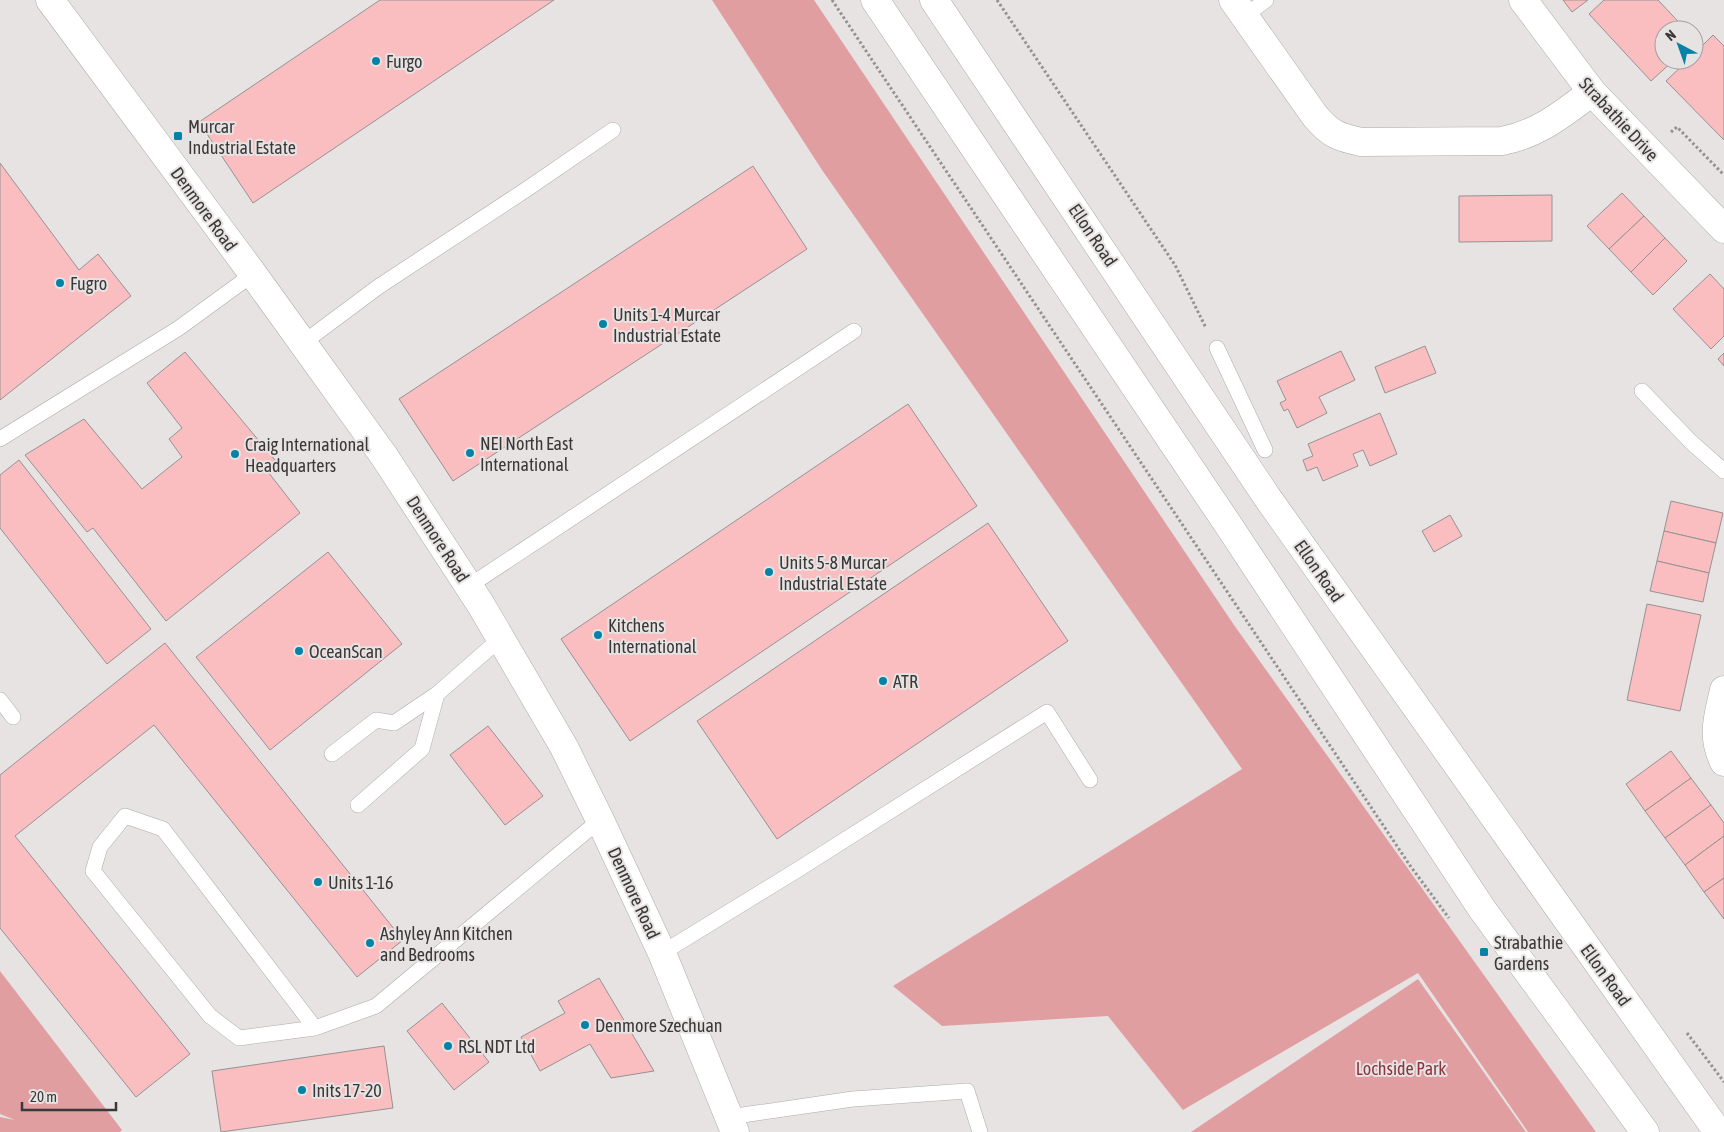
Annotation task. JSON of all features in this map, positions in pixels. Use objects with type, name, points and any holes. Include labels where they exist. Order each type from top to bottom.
[{"type":"main road","name":"Denmore Road","points":[[50,0],[253,274],[384,456],[501,638],[564,746],[600,820],[662,953],[732,1125]]},
{"type":"main road","points":[[875,0],[1229,526],[1482,908],[1645,1132]]},
{"type":"main road","name":"Ellon Road","points":[[934,0],[1267,497],[1718,1132]]},
{"type":"main road","name":"Strabathie Drive","points":[[1524,0],[1592,92],[1724,228]]},
{"type":"main road","points":[[1239,8],[1315,116],[1325,128],[1339,137],[1361,142],[1502,141],[1519,138],[1544,126],[1592,92]]},
{"type":"main road","points":[[1724,690],[1716,728],[1717,745],[1724,762]]},
{"type":"lane","points":[[1239,8],[1266,0]]},
{"type":"lane","points":[[303,343],[378,287],[613,130]]},
{"type":"lane","points":[[0,439],[179,328],[253,274]]},
{"type":"lane","points":[[469,586],[854,330]]},
{"type":"lane","points":[[1216,348],[1265,450]]},
{"type":"lane","points":[[1642,391],[1692,442],[1724,471]]},
{"type":"lane","points":[[332,754],[376,720],[394,723],[437,694],[501,638]]},
{"type":"lane","points":[[358,805],[422,749],[437,694]]},
{"type":"lane","points":[[0,700],[13,717]]},
{"type":"lane","points":[[662,953],[1047,712],[1090,780]]},
{"type":"lane","points":[[315,1028],[162,829],[125,816],[100,847],[93,871],[210,1016],[239,1038],[315,1028],[376,1006],[600,820]]},
{"type":"lane","points":[[732,1125],[853,1099],[967,1091],[980,1132]]},
{"type":"path","points":[[832,0],[1406,859],[1451,920]]},
{"type":"path","points":[[997,0],[1176,264],[1216,348]]},
{"type":"green space","points":[[712,0],[814,0],[1234,625],[1596,1132],[1528,1132],[1418,973],[1183,1110],[1108,1016],[942,1026],[893,986],[1242,769],[822,170]]},
{"type":"green space","points":[[0,971],[122,1130],[120,1132],[0,1132],[0,1117],[15,1120],[0,1114]]},
{"type":"green space","name":"Lochside Park","points":[[1418,979],[1526,1132],[1191,1132]]},
{"type":"building","name":"Furgo","points":[[380,0],[554,0],[253,203],[199,122]]},
{"type":"building","points":[[1563,0],[1588,0],[1572,12]]},
{"type":"building","points":[[1604,0],[1658,0],[1677,20],[1654,20],[1654,70],[1663,70],[1651,81],[1589,14]]},
{"type":"building","points":[[1713,35],[1724,46],[1724,140],[1666,81],[1678,70],[1704,70],[1704,44]]},
{"type":"building","name":"Fugro","points":[[0,163],[79,270],[98,254],[131,296],[0,400]]},
{"type":"building","name":"Units 1-4 Murcar Industrial Estate","points":[[753,166],[807,249],[453,481],[399,399]]},
{"type":"building","points":[[1622,193],[1644,216],[1609,249],[1587,226]]},
{"type":"building","points":[[1552,195],[1552,241],[1459,242],[1459,196]]},
{"type":"building","points":[[1644,216],[1665,238],[1631,272],[1609,249]]},
{"type":"building","points":[[1665,238],[1687,261],[1653,295],[1631,272]]},
{"type":"building","points":[[1710,274],[1724,289],[1724,336],[1711,349],[1673,309]]},
{"type":"building","points":[[1425,346],[1436,373],[1385,393],[1375,367]]},
{"type":"building","points":[[1341,351],[1355,380],[1319,397],[1327,413],[1297,428],[1288,409],[1284,411],[1280,403],[1286,400],[1277,381]]},
{"type":"building","points":[[185,352],[275,460],[265,468],[300,513],[166,621],[93,528],[87,532],[25,455],[84,419],[142,489],[182,457],[169,439],[182,428],[147,383]]},
{"type":"building","points":[[1724,353],[1724,366],[1718,359]]},
{"type":"building","name":"Units 5-8 Murcar Industrial Estate","points":[[908,404],[977,506],[630,741],[561,639]]},
{"type":"building","points":[[1380,413],[1397,454],[1370,466],[1363,450],[1353,454],[1358,466],[1323,481],[1317,467],[1307,471],[1303,460],[1313,456],[1308,444]]},
{"type":"building","points":[[19,460],[151,629],[107,664],[0,528],[0,475]]},
{"type":"building","points":[[1671,501],[1723,513],[1716,543],[1664,531]]},
{"type":"building","points":[[1450,515],[1462,536],[1434,552],[1422,531]]},
{"type":"building","name":"ATR","points":[[988,523],[1068,641],[777,839],[697,721]]},
{"type":"building","points":[[1664,531],[1716,543],[1709,573],[1657,561]]},
{"type":"building","name":"OceanScan","points":[[328,552],[402,644],[270,750],[196,657]]},
{"type":"building","points":[[1657,561],[1709,573],[1703,602],[1650,591]]},
{"type":"building","points":[[1647,604],[1701,615],[1680,711],[1627,700]]},
{"type":"building","name":"Units 1-16","points":[[165,643],[403,940],[357,977],[154,725],[15,836],[190,1054],[136,1097],[0,928],[0,775]]},
{"type":"building","points":[[488,726],[543,796],[505,825],[450,755]]},
{"type":"building","points":[[1671,751],[1691,778],[1645,811],[1626,784]]},
{"type":"building","points":[[1691,778],[1711,805],[1665,838],[1645,811]]},
{"type":"building","points":[[1711,805],[1724,823],[1724,836],[1685,865],[1665,838]]},
{"type":"building","points":[[1724,836],[1724,878],[1704,892],[1685,865]]},
{"type":"building","points":[[1724,878],[1724,919],[1704,892]]},
{"type":"building","name":"Denmore Szechuan","points":[[599,978],[654,1071],[611,1078],[590,1044],[540,1071],[521,1037],[565,1013],[558,1001]]},
{"type":"building","name":"RSL NDT Ltd","points":[[442,1003],[489,1062],[454,1090],[407,1031]]},
{"type":"building","name":"Inits 17-20","points":[[384,1046],[393,1108],[221,1132],[212,1071]]},
{"type":"place","name":"Furgo","points":[[376,61]]},
{"type":"place","name":"Murcar Industrial Estate","points":[[178,136]]},
{"type":"place","name":"Fugro","points":[[60,283]]},
{"type":"place","name":"Units 1-4 Murcar Industrial Estate","points":[[603,324]]},
{"type":"place","name":"NEI North East International","points":[[470,453]]},
{"type":"place","name":"Craig International Headquarters","points":[[235,454]]},
{"type":"place","name":"Units 5-8 Murcar Industrial Estate","points":[[769,572]]},
{"type":"place","name":"Kitchens International","points":[[598,635]]},
{"type":"place","name":"OceanScan","points":[[299,651]]},
{"type":"place","name":"ATR","points":[[883,681]]},
{"type":"place","name":"Units 1-16","points":[[318,882]]},
{"type":"place","name":"Ashyley Ann Kitchen and Bedrooms","points":[[370,943]]},
{"type":"place","name":"Strabathie Gardens","points":[[1484,952]]},
{"type":"place","name":"Denmore Szechuan","points":[[585,1025]]},
{"type":"place","name":"RSL NDT Ltd","points":[[448,1046]]},
{"type":"place","name":"Inits 17-20","points":[[302,1090]]}]
